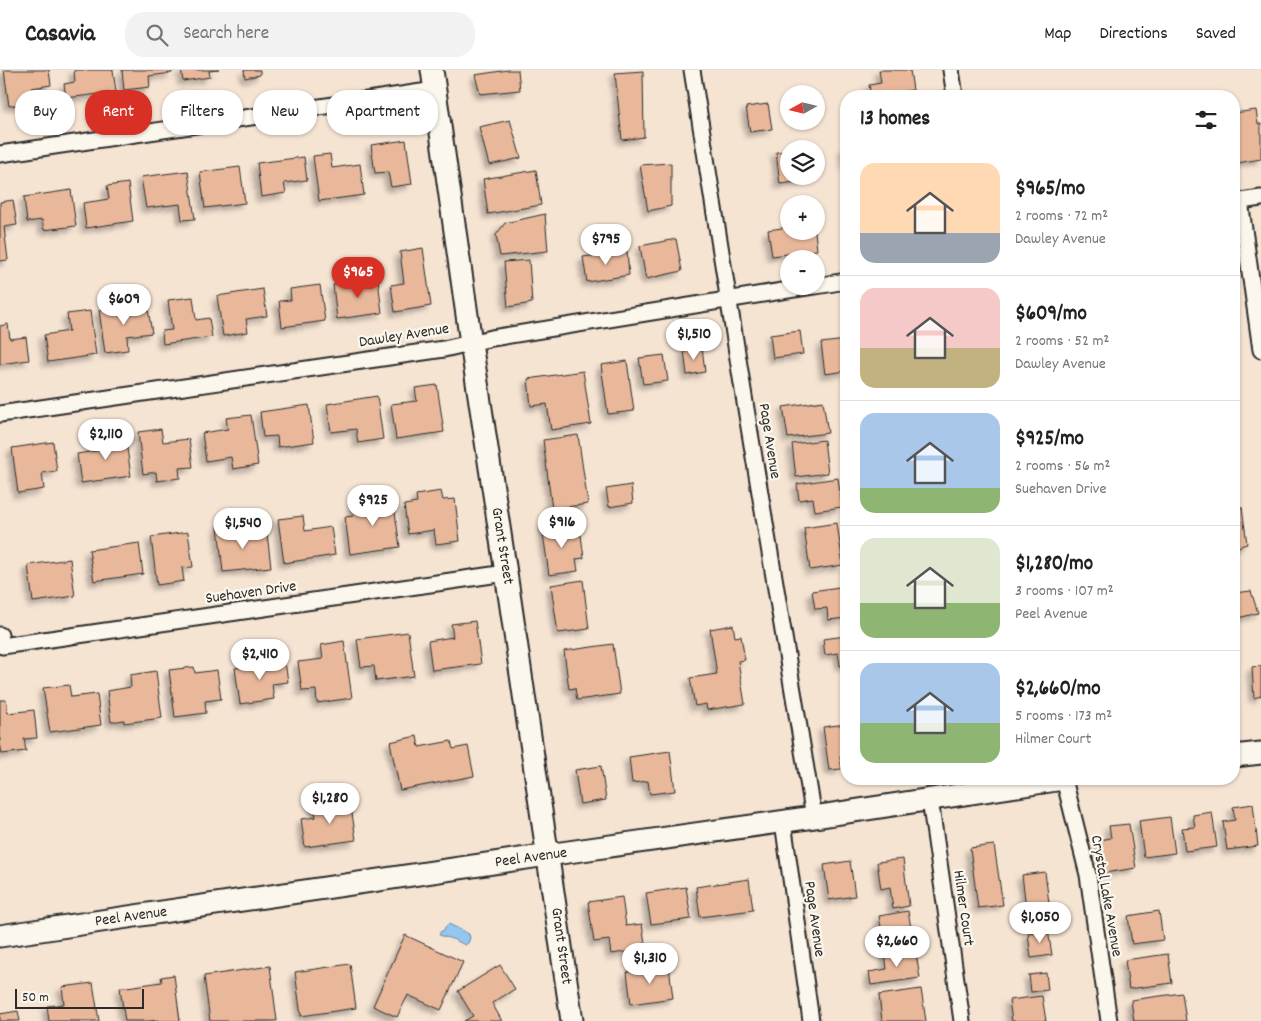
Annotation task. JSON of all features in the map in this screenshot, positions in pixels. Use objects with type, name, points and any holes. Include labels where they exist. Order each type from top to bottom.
[{"type":"street","name":"Page Avenue","points":[[692,70],[814,817]]},
{"type":"street","points":[[951,70],[954,90]]},
{"type":"street","points":[[0,154],[433,80]]},
{"type":"street","name":"Grant Street","points":[[433,80],[470,343],[572,1021]]},
{"type":"street","points":[[1240,201],[1261,198]]},
{"type":"street","points":[[1240,220],[1261,350]]},
{"type":"street","points":[[825,284],[840,282]]},
{"type":"street","name":"Dawley Avenue","points":[[0,414],[444,349],[492,338],[780,291]]},
{"type":"street","name":"Suehaven Drive","points":[[1,641],[506,573]]},
{"type":"street","points":[[1240,755],[1261,753]]},
{"type":"street","name":"Peel Avenue","points":[[0,936],[1025,785]]},
{"type":"street","name":"Crystal Lake Avenue","points":[[1065,785],[1088,875],[1109,1021]]},
{"type":"street","name":"Hilmer Court","points":[[930,800],[962,1021]]},
{"type":"street","name":"Page Avenue","points":[[783,822],[811,1021]]},
{"type":"water","points":[[449,924],[469,934],[468,943],[465,945],[439,935]]},
{"type":"building","points":[[4,70],[49,70],[51,85],[32,88],[32,90],[15,90],[15,105],[9,106]]},
{"type":"building","points":[[74,70],[113,70],[116,90],[85,90],[85,96],[75,97],[75,90],[65,90],[64,84],[75,82]]},
{"type":"building","points":[[122,70],[172,70],[172,73],[149,76],[150,87],[124,90]]},
{"type":"building","points":[[181,70],[219,70],[209,71],[210,77],[183,81]]},
{"type":"building","points":[[244,70],[260,70],[260,75],[245,78]]},
{"type":"building","points":[[518,70],[520,90],[480,94],[475,75]]},
{"type":"building","points":[[879,70],[910,70],[913,90],[870,90],[869,85],[881,83]]},
{"type":"building","points":[[643,71],[644,137],[622,140],[615,73]]},
{"type":"building","points":[[768,104],[772,129],[750,132],[746,107]]},
{"type":"building","points":[[1256,110],[1258,124],[1261,124],[1261,159],[1240,162],[1240,112]]},
{"type":"building","points":[[510,120],[521,158],[489,165],[479,127]]},
{"type":"building","points":[[406,140],[412,184],[391,187],[388,172],[375,173],[371,145]]},
{"type":"building","points":[[776,152],[780,152],[780,184]]},
{"type":"building","points":[[330,154],[332,168],[360,164],[364,195],[319,201],[313,156]]},
{"type":"building","points":[[304,157],[307,180],[284,183],[286,193],[261,197],[257,163]]},
{"type":"building","points":[[671,163],[671,206],[648,211],[640,165]]},
{"type":"building","points":[[240,167],[245,203],[205,208],[200,172]]},
{"type":"building","points":[[536,170],[541,205],[488,214],[483,179]]},
{"type":"building","points":[[188,171],[195,219],[182,220],[180,204],[146,208],[141,177]]},
{"type":"building","points":[[128,183],[133,221],[86,228],[83,203],[109,199],[107,186]]},
{"type":"building","points":[[71,190],[76,226],[44,230],[42,220],[27,222],[24,197]]},
{"type":"building","points":[[13,200],[17,225],[4,227],[8,260],[0,261],[0,202]]},
{"type":"building","points":[[545,214],[548,251],[500,256],[496,235],[505,223]]},
{"type":"building","points":[[780,228],[780,240],[816,240],[817,250],[780,250],[780,255],[772,256],[768,230]]},
{"type":"building","points":[[676,239],[682,271],[646,279],[640,246]]},
{"type":"building","points":[[423,248],[431,306],[395,312],[391,285],[404,283],[400,252]]},
{"type":"building","points":[[627,251],[629,275],[587,282],[583,257]]},
{"type":"building","points":[[529,260],[532,303],[508,307],[504,262]]},
{"type":"building","points":[[378,279],[382,313],[337,319],[333,285]]},
{"type":"building","points":[[320,285],[325,321],[282,327],[279,301],[291,300],[290,289]]},
{"type":"building","points":[[263,289],[267,316],[246,319],[248,332],[223,336],[217,296]]},
{"type":"building","points":[[193,297],[196,320],[209,318],[212,337],[163,344],[162,331],[172,330],[168,300]]},
{"type":"building","points":[[147,303],[152,333],[127,336],[128,350],[105,353],[99,310]]},
{"type":"building","points":[[90,311],[96,355],[48,362],[44,335],[69,331],[67,314]]},
{"type":"building","points":[[8,324],[10,339],[26,337],[29,360],[0,364],[0,326]]},
{"type":"building","points":[[800,331],[803,354],[773,358],[770,335]]},
{"type":"building","points":[[840,341],[840,372],[825,374],[821,343]]},
{"type":"building","points":[[702,347],[705,372],[687,375],[684,350]]},
{"type":"building","points":[[664,355],[668,381],[643,384],[639,358]]},
{"type":"building","points":[[627,361],[634,411],[608,414],[601,365]]},
{"type":"building","points":[[583,371],[591,424],[551,430],[547,404],[531,406],[528,379]]},
{"type":"building","points":[[437,385],[444,432],[396,439],[391,404],[417,401],[415,388]]},
{"type":"building","points":[[377,396],[383,439],[358,443],[356,429],[331,432],[327,404]]},
{"type":"building","points":[[823,401],[828,433],[788,438],[783,407]]},
{"type":"building","points":[[309,405],[314,442],[278,447],[277,436],[263,437],[260,412]]},
{"type":"building","points":[[251,415],[258,465],[233,469],[231,457],[206,461],[202,433],[228,429],[226,418]]},
{"type":"building","points":[[161,429],[163,442],[189,439],[193,467],[179,468],[180,478],[157,481],[156,472],[143,474],[138,432]]},
{"type":"building","points":[[125,434],[131,476],[81,483],[77,454],[101,450],[99,438]]},
{"type":"building","points":[[578,435],[588,504],[552,509],[543,440]]},
{"type":"building","points":[[824,440],[828,473],[796,477],[792,444]]},
{"type":"building","points":[[53,442],[57,471],[42,473],[44,489],[18,493],[12,448]]},
{"type":"building","points":[[838,478],[840,507],[815,511],[813,498],[799,500],[797,484]]},
{"type":"building","points":[[631,485],[633,503],[609,507],[606,489]]},
{"type":"building","points":[[441,491],[443,500],[455,499],[460,541],[436,544],[434,530],[408,534],[404,505],[417,503],[416,495]]},
{"type":"building","points":[[393,499],[400,547],[350,554],[345,517],[354,516],[352,505]]},
{"type":"building","points":[[1240,507],[1242,507],[1247,544],[1240,546]]},
{"type":"building","points":[[303,516],[305,531],[331,527],[335,555],[284,563],[278,519]]},
{"type":"building","points":[[567,522],[569,537],[581,535],[584,558],[576,559],[578,571],[549,575],[542,526]]},
{"type":"building","points":[[238,523],[240,536],[267,533],[271,567],[223,572],[218,526]]},
{"type":"building","points":[[837,523],[840,544],[840,565],[810,570],[804,528]]},
{"type":"building","points":[[188,532],[193,567],[182,568],[184,581],[157,585],[151,537]]},
{"type":"building","points":[[139,543],[143,574],[94,581],[89,550]]},
{"type":"building","points":[[70,559],[75,596],[33,602],[28,565]]},
{"type":"building","points":[[583,580],[589,629],[558,633],[551,585]]},
{"type":"building","points":[[840,587],[840,619],[828,620],[827,608],[815,609],[812,591]]},
{"type":"building","points":[[1251,591],[1258,613],[1240,618],[1240,592]]},
{"type":"building","points":[[475,621],[481,664],[432,670],[428,641],[453,637],[451,624]]},
{"type":"building","points":[[733,625],[735,637],[741,636],[745,660],[738,661],[745,704],[707,710],[706,704],[695,706],[690,678],[717,674],[710,629]]},
{"type":"building","points":[[408,632],[414,676],[376,681],[374,666],[361,667],[357,639]]},
{"type":"building","points":[[840,637],[840,666],[838,653],[825,655],[823,639]]},
{"type":"building","points":[[344,641],[352,698],[317,703],[316,690],[302,691],[298,662],[323,659],[321,645]]},
{"type":"building","points":[[613,644],[620,694],[577,700],[575,688],[569,689],[564,651]]},
{"type":"building","points":[[285,661],[288,682],[272,684],[274,699],[240,704],[235,668]]},
{"type":"building","points":[[1261,666],[1261,696],[1254,698],[1252,667]]},
{"type":"building","points":[[194,667],[195,673],[217,670],[221,699],[205,701],[206,713],[175,717],[169,670]]},
{"type":"building","points":[[156,671],[162,718],[124,723],[124,720],[111,722],[107,691],[131,687],[130,675]]},
{"type":"building","points":[[69,685],[71,697],[97,694],[101,725],[50,732],[43,688]]},
{"type":"building","points":[[0,700],[6,700],[8,713],[34,710],[37,738],[24,739],[26,751],[2,754],[0,742]]},
{"type":"building","points":[[840,725],[840,769],[829,770],[823,727]]},
{"type":"building","points":[[417,736],[419,747],[451,741],[453,749],[468,746],[474,776],[400,790],[390,742]]},
{"type":"building","points":[[670,751],[675,791],[650,794],[648,781],[632,783],[629,757]]},
{"type":"building","points":[[601,766],[606,800],[580,804],[575,770]]},
{"type":"building","points":[[350,800],[356,840],[305,847],[301,819],[316,817],[314,805]]},
{"type":"building","points":[[1253,804],[1258,846],[1227,850],[1223,822],[1235,820],[1233,807]]},
{"type":"building","points":[[1212,812],[1217,847],[1185,851],[1182,828],[1195,827],[1193,815]]},
{"type":"building","points":[[1170,817],[1175,853],[1144,857],[1139,821]]},
{"type":"building","points":[[1129,824],[1136,868],[1104,873],[1100,840],[1111,838],[1109,826]]},
{"type":"building","points":[[994,845],[1003,905],[978,908],[970,848]]},
{"type":"building","points":[[903,859],[909,906],[893,909],[890,887],[881,889],[877,862]]},
{"type":"building","points":[[850,861],[855,896],[829,900],[824,865]]},
{"type":"building","points":[[1045,872],[1049,903],[1026,907],[1022,875]]},
{"type":"building","points":[[749,879],[753,910],[700,917],[696,887]]},
{"type":"building","points":[[686,887],[691,919],[651,924],[646,893]]},
{"type":"building","points":[[622,897],[626,926],[642,924],[646,949],[611,954],[609,940],[594,942],[588,902]]},
{"type":"building","points":[[908,911],[911,928],[882,933],[879,916]]},
{"type":"building","points":[[1159,911],[1163,940],[1132,944],[1128,916]]},
{"type":"building","points":[[1048,930],[1052,955],[1031,958],[1028,933]]},
{"type":"building","points":[[405,935],[463,962],[441,1010],[408,995],[397,1017],[373,1006]]},
{"type":"building","points":[[915,948],[920,978],[871,985],[869,972],[887,969],[885,953]]},
{"type":"building","points":[[1168,954],[1172,983],[1129,989],[1125,960]]},
{"type":"building","points":[[350,964],[356,1008],[301,1016],[295,972]]},
{"type":"building","points":[[500,965],[515,989],[492,1003],[502,1021],[464,1021],[473,1016],[458,991]]},
{"type":"building","points":[[270,966],[277,1021],[210,1021],[204,976]]},
{"type":"building","points":[[669,967],[673,998],[631,1004],[627,972]]},
{"type":"building","points":[[1046,973],[1048,990],[1031,992],[1029,975]]},
{"type":"building","points":[[174,975],[180,1021],[125,1021],[120,988],[162,982],[161,977]]},
{"type":"building","points":[[93,983],[99,1021],[49,1021],[47,1006],[64,1004],[62,987]]},
{"type":"building","points":[[921,989],[926,1021],[882,1021],[879,995]]},
{"type":"building","points":[[1182,993],[1186,1021],[1134,1021],[1131,1000]]},
{"type":"building","points":[[1042,996],[1046,1021],[1012,1021],[1009,1000]]},
{"type":"building","points":[[18,1011],[20,1021],[0,1021],[0,1014]]}]
